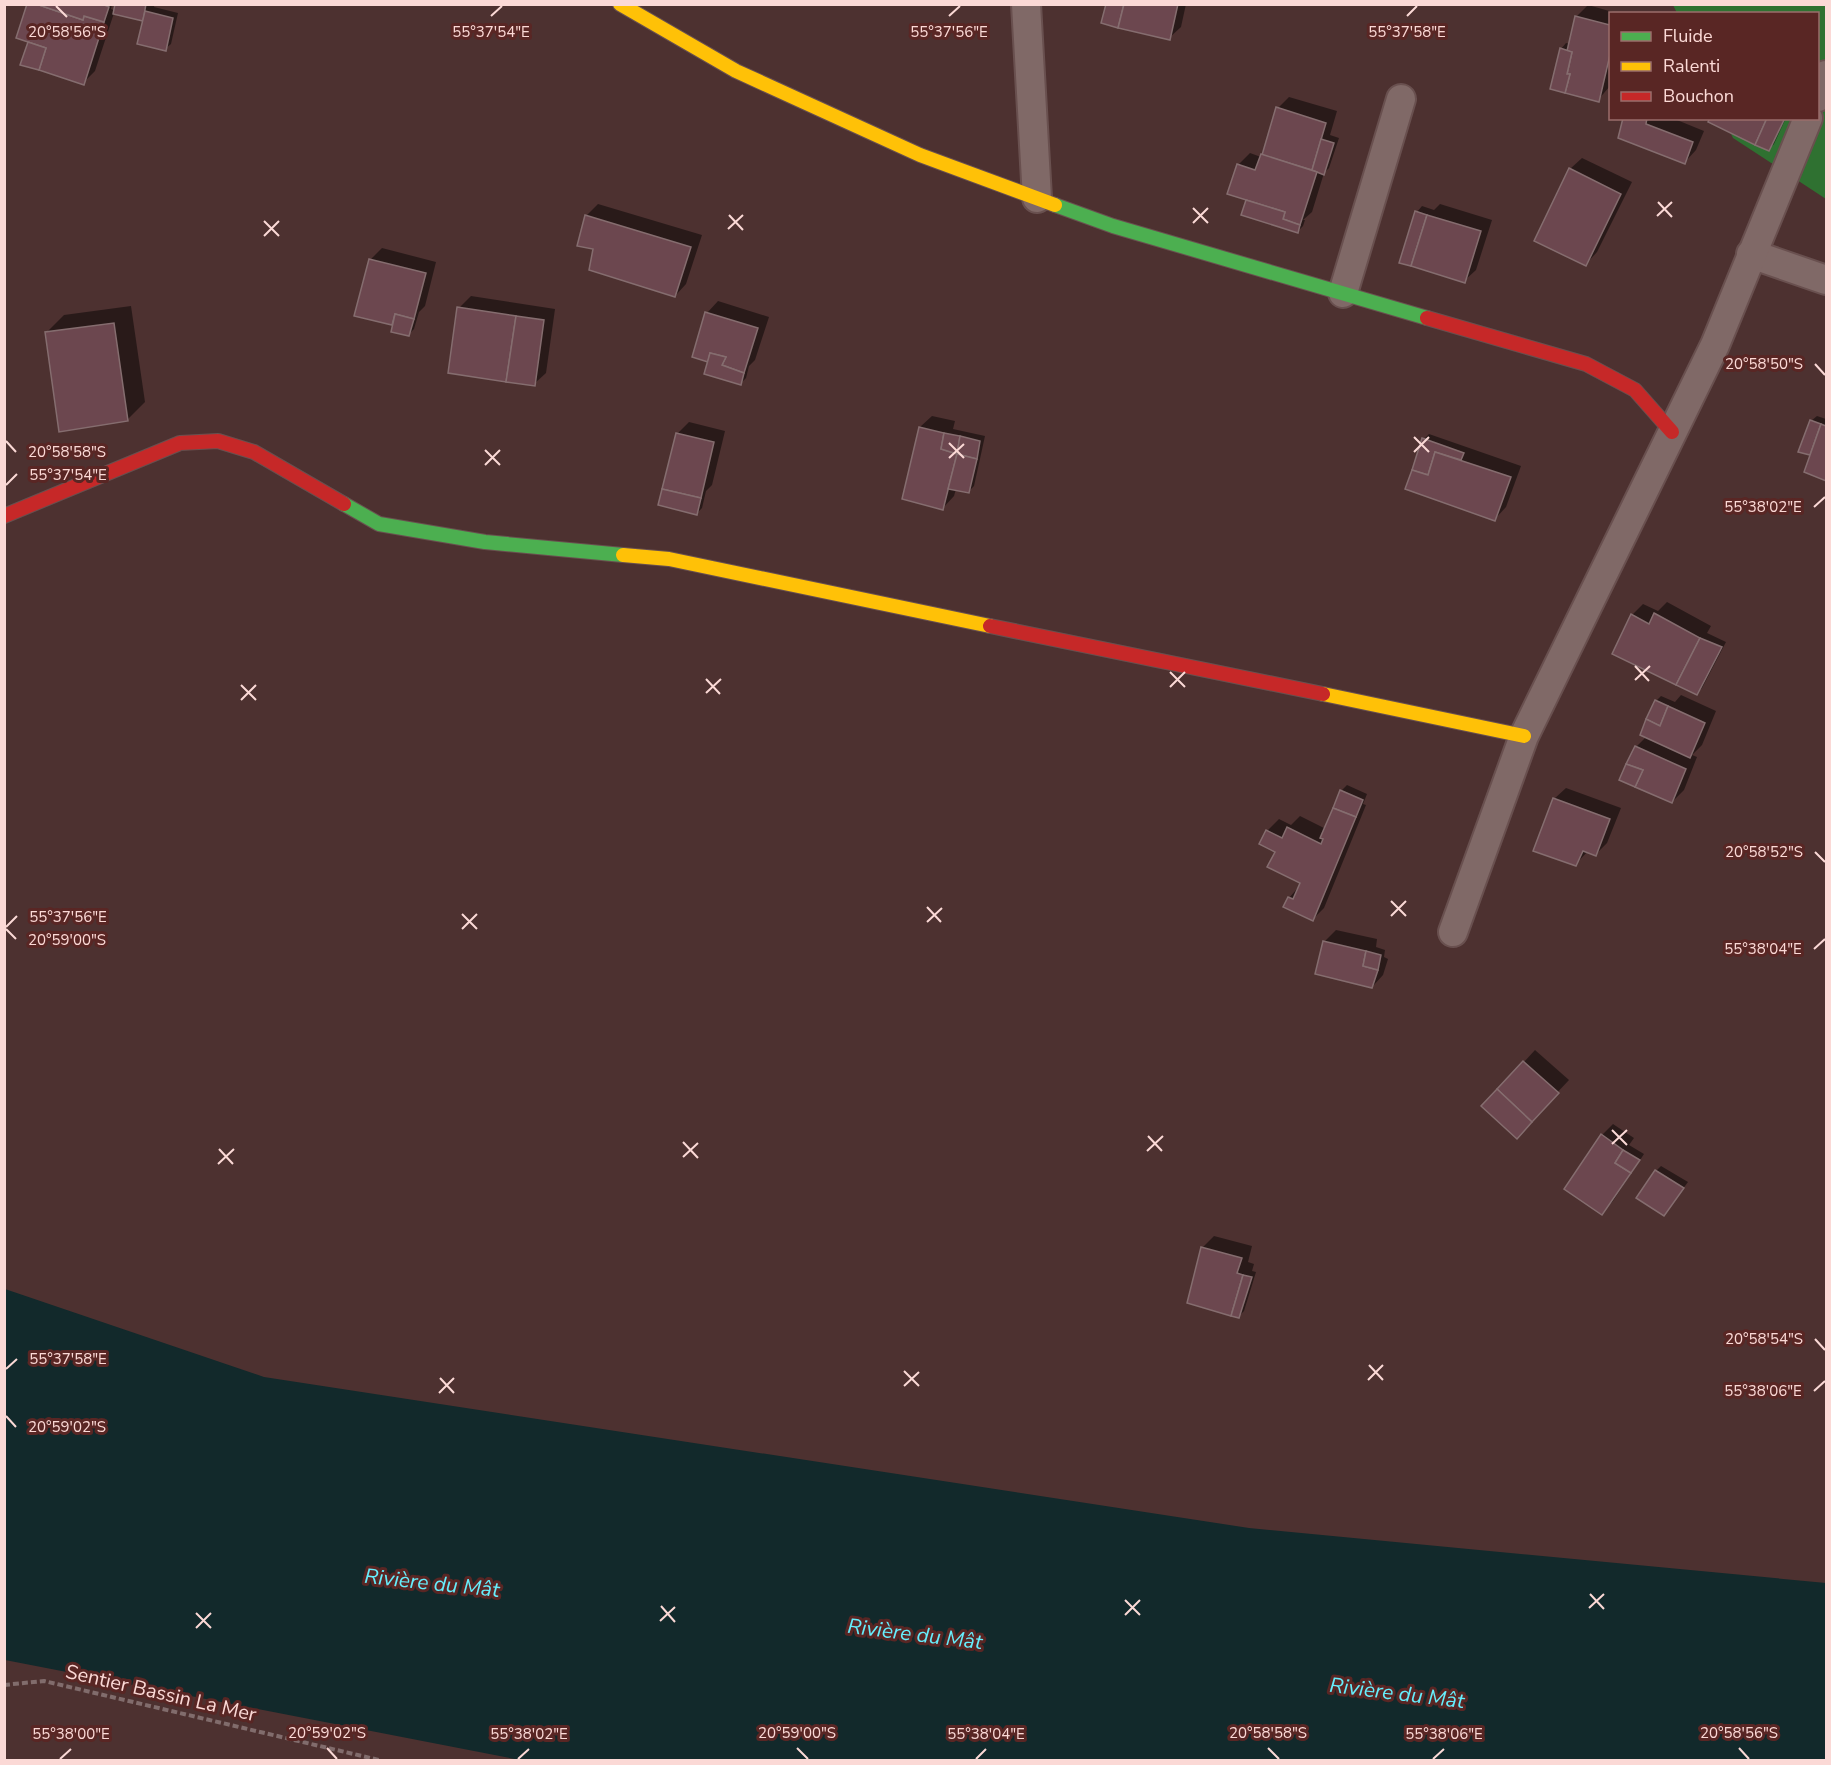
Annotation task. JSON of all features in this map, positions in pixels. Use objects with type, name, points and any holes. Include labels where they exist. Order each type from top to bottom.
[{"type":"street","points":[[620,4],[736,71],[920,155],[1113,226],[1586,364],[1635,390],[1672,432]]},
{"type":"street","points":[[1026,4],[1037,198]]},
{"type":"street","points":[[1819,95],[1827,75]]},
{"type":"street","points":[[1343,293],[1401,99]]},
{"type":"street","points":[[1453,932],[1524,736],[1715,345],[1807,120]]},
{"type":"street","points":[[1751,254],[1827,280]]},
{"type":"street","points":[[4,516],[180,443],[218,441],[254,452],[379,524],[485,542],[669,559],[1524,736]]},
{"type":"path","name":"Sentier Bassin La Mer","points":[[4,1685],[44,1681],[379,1761]]},
{"type":"green space","points":[[1673,5],[1826,5],[1826,199],[1733,138],[1724,120],[1819,120],[1819,12],[1676,12]]},
{"type":"water","name":"Rivière du Mât","points":[[5,1289],[264,1377],[1249,1528],[1826,1583],[1826,1760],[520,1760],[5,1660]]},
{"type":"building","points":[[27,4],[36,4],[83,20],[84,16],[104,22],[84,85],[39,70],[46,48],[16,38]]},
{"type":"building","points":[[36,4],[102,4],[109,7],[104,22],[84,16],[83,20]]},
{"type":"building","points":[[115,4],[146,4],[143,21],[113,14]]},
{"type":"building","points":[[1106,4],[1124,4],[1118,28],[1101,23]]},
{"type":"building","points":[[1124,4],[1178,4],[1170,40],[1118,28]]},
{"type":"building","points":[[145,11],[173,18],[166,51],[137,44]]},
{"type":"building","points":[[1575,16],[1609,25],[1609,59],[1599,102],[1565,93],[1572,52],[1567,51]]},
{"type":"building","points":[[28,42],[46,48],[39,70],[20,65]]},
{"type":"building","points":[[1560,48],[1572,52],[1565,93],[1550,89]]},
{"type":"building","points":[[1276,107],[1326,123],[1312,170],[1262,155]]},
{"type":"building","points":[[1622,120],[1647,120],[1646,124],[1693,142],[1685,164],[1618,138]]},
{"type":"building","points":[[1709,120],[1766,120],[1755,145],[1708,122]]},
{"type":"building","points":[[1766,120],[1784,120],[1769,151],[1755,145]]},
{"type":"building","points":[[1321,139],[1334,143],[1324,175],[1312,170]]},
{"type":"building","points":[[1261,154],[1317,172],[1300,225],[1283,219],[1285,212],[1227,194],[1237,164],[1255,170]]},
{"type":"building","points":[[1569,168],[1621,194],[1586,266],[1534,241]]},
{"type":"building","points":[[1246,200],[1285,212],[1283,219],[1300,225],[1298,233],[1241,215]]},
{"type":"building","points":[[1415,211],[1427,215],[1411,266],[1399,263]]},
{"type":"building","points":[[585,215],[691,247],[675,297],[589,270],[593,249],[577,246]]},
{"type":"building","points":[[1427,215],[1481,231],[1465,283],[1411,266]]},
{"type":"building","points":[[369,259],[426,273],[414,319],[395,314],[392,325],[354,316]]},
{"type":"building","points":[[457,307],[516,316],[506,382],[448,373]]},
{"type":"building","points":[[705,312],[758,328],[744,373],[722,365],[726,357],[710,353],[708,362],[692,357]]},
{"type":"building","points":[[395,314],[414,319],[409,336],[391,332]]},
{"type":"building","points":[[516,316],[544,320],[535,386],[506,382]]},
{"type":"building","points":[[114,323],[128,421],[59,432],[45,332]]},
{"type":"building","points":[[710,353],[726,357],[722,365],[744,373],[741,385],[704,374]]},
{"type":"building","points":[[1810,420],[1821,424],[1810,455],[1798,452]]},
{"type":"building","points":[[1821,424],[1826,426],[1826,481],[1804,472]]},
{"type":"building","points":[[919,427],[944,433],[941,449],[957,454],[943,510],[902,499]]},
{"type":"building","points":[[676,433],[714,442],[701,498],[662,489]]},
{"type":"building","points":[[944,433],[960,436],[957,454],[941,449]]},
{"type":"building","points":[[960,436],[980,441],[977,459],[957,454]]},
{"type":"building","points":[[1422,438],[1464,453],[1461,460],[1435,452],[1428,475],[1412,470]]},
{"type":"building","points":[[1435,452],[1511,477],[1495,521],[1405,489],[1412,470],[1428,475]]},
{"type":"building","points":[[957,454],[977,459],[969,493],[948,489]]},
{"type":"building","points":[[662,489],[701,498],[697,515],[658,505]]},
{"type":"building","points":[[1654,613],[1700,638],[1676,685],[1612,654],[1631,614],[1649,624]]},
{"type":"building","points":[[1700,638],[1722,647],[1697,695],[1676,685]]},
{"type":"building","points":[[1655,700],[1668,706],[1660,726],[1646,719]]},
{"type":"building","points":[[1668,706],[1705,723],[1690,758],[1640,735],[1646,719],[1660,726]]},
{"type":"building","points":[[1635,746],[1686,769],[1672,803],[1635,787],[1643,770],[1626,764]]},
{"type":"building","points":[[1626,764],[1643,770],[1635,787],[1619,780]]},
{"type":"building","points":[[1340,790],[1363,800],[1356,817],[1333,808]]},
{"type":"building","points":[[1553,798],[1610,819],[1596,856],[1583,851],[1576,866],[1533,851]]},
{"type":"building","points":[[1333,808],[1356,817],[1313,921],[1283,907],[1288,897],[1293,899],[1300,883],[1267,867],[1275,852],[1259,844],[1266,830],[1282,838],[1287,827],[1321,844],[1323,839],[1320,838]]},
{"type":"building","points":[[1323,941],[1366,951],[1363,966],[1378,970],[1372,988],[1315,974]]},
{"type":"building","points":[[1366,951],[1381,955],[1378,970],[1363,966]]},
{"type":"building","points":[[1523,1061],[1559,1093],[1532,1122],[1497,1089]]},
{"type":"building","points":[[1497,1089],[1532,1122],[1517,1139],[1481,1106]]},
{"type":"building","points":[[1601,1134],[1623,1150],[1615,1163],[1631,1173],[1602,1215],[1564,1189]]},
{"type":"building","points":[[1623,1150],[1640,1160],[1631,1173],[1615,1163]]},
{"type":"building","points":[[1655,1170],[1684,1188],[1664,1216],[1636,1198]]},
{"type":"building","points":[[1201,1247],[1242,1258],[1237,1273],[1243,1275],[1231,1316],[1187,1303]]},
{"type":"building","points":[[1243,1275],[1252,1277],[1239,1318],[1231,1316]]},
{"type":"traffic: fast","points":[[1055,205],[1113,226],[1427,318]]},
{"type":"traffic: fast","points":[[344,504],[379,524],[485,542],[623,555]]},
{"type":"traffic: slow","points":[[620,4],[736,71],[920,155],[1055,205]]},
{"type":"traffic: slow","points":[[623,555],[669,559],[990,626]]},
{"type":"traffic: slow","points":[[1323,694],[1524,736]]},
{"type":"traffic: jam","points":[[1427,318],[1586,364],[1635,390],[1672,432]]},
{"type":"traffic: jam","points":[[4,516],[180,443],[218,441],[254,452],[344,504]]},
{"type":"traffic: jam","points":[[990,626],[1323,694]]}]
